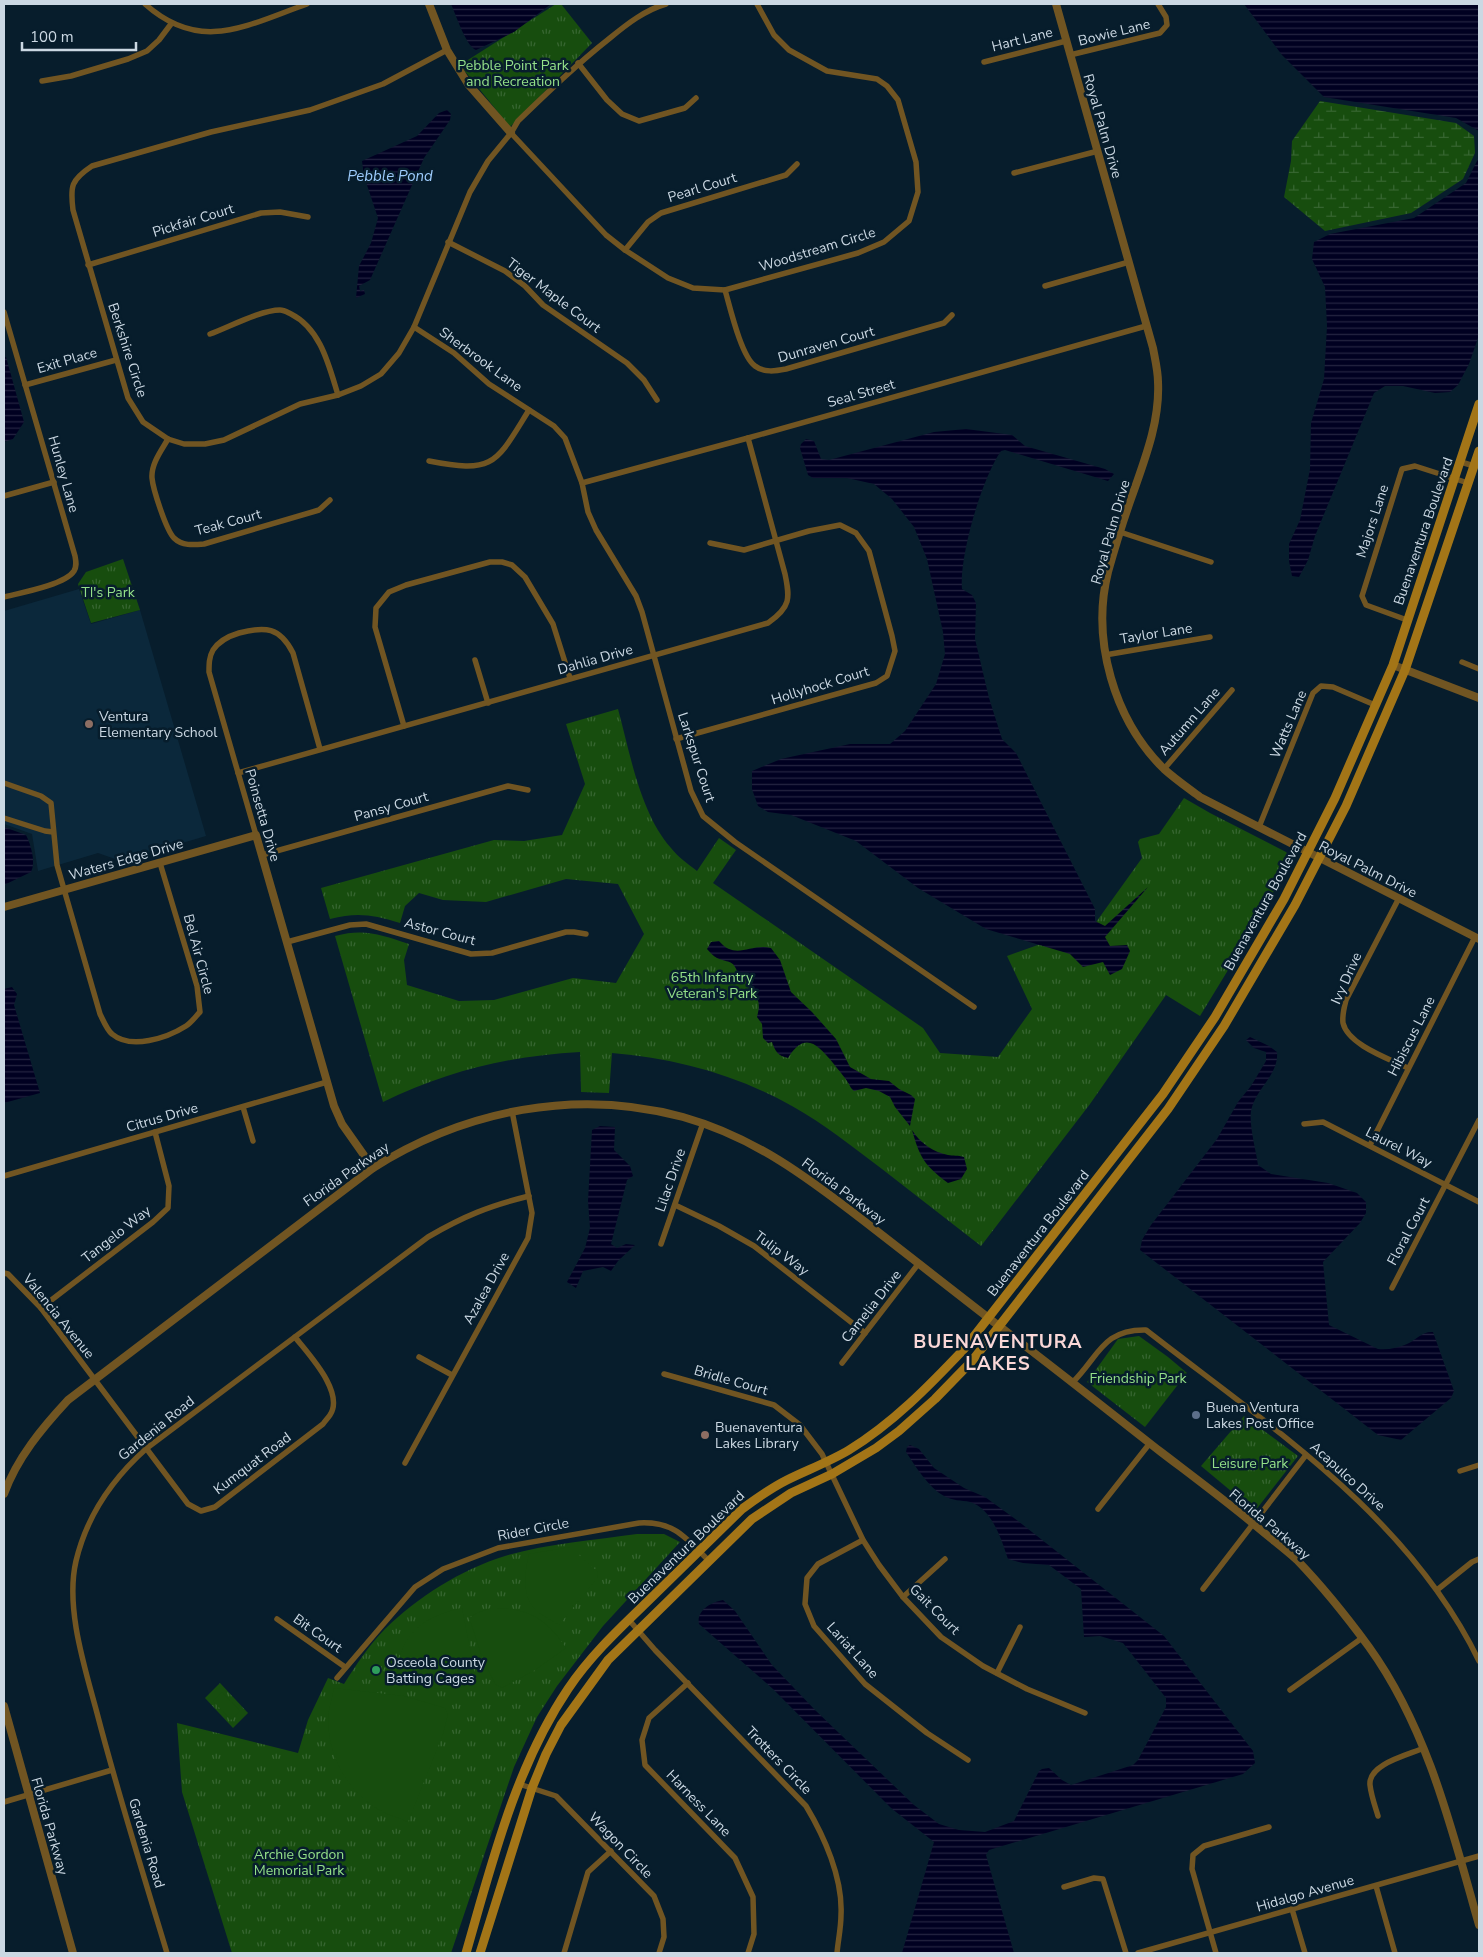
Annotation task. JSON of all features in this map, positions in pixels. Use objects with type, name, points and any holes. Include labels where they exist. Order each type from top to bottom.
[{"type":"main road","name":"Buenaventura Boulevard","points":[[466,1953],[487,1879],[519,1784],[535,1745],[569,1688],[599,1650],[742,1509],[763,1493],[848,1450],[893,1418],[930,1385],[964,1350],[1163,1094],[1215,1017],[1284,899],[1308,852],[1335,798],[1393,665],[1456,479],[1479,404]]},
{"type":"main road","name":"Buenaventura Boulevard","points":[[480,1953],[532,1788],[546,1754],[566,1717],[608,1660],[752,1519],[790,1493],[832,1474],[876,1448],[906,1424],[972,1361],[1168,1108],[1233,1011],[1271,949],[1346,806],[1405,670],[1479,451]]},
{"type":"street","points":[[145,4],[172,24],[194,30],[215,32],[234,30],[307,4]]},
{"type":"street","points":[[428,4],[448,50],[468,84],[511,133]]},
{"type":"street","name":"Berkshire Circle","points":[[448,50],[383,84],[318,108],[211,132],[92,166],[76,176],[71,194],[73,210],[128,398],[143,422],[168,438],[184,444],[205,444],[224,440],[300,404],[338,395],[361,386],[381,374],[399,353],[414,327],[470,192],[488,161],[518,122],[578,63],[625,25],[651,8],[666,4]]},
{"type":"street","name":"Woodstream Circle","points":[[511,133],[583,212],[625,250],[668,278],[693,288],[724,290],[858,253],[884,242],[908,221],[918,192],[916,162],[898,100],[887,86],[877,79],[827,71],[789,50],[774,35],[756,4]]},
{"type":"street","name":"Royal Palm Drive","points":[[1056,4],[1153,348],[1158,381],[1156,411],[1149,447],[1120,532],[1104,590],[1102,624],[1105,654],[1114,688],[1123,711],[1146,749],[1164,769],[1200,797],[1477,938]]},
{"type":"street","name":"Bowie Lane","points":[[1070,55],[1160,33],[1167,25],[1166,17],[1158,4]]},
{"type":"street","points":[[42,81],[71,76],[148,51],[172,24]]},
{"type":"street","name":"Hart Lane","points":[[984,62],[1066,41]]},
{"type":"street","points":[[578,63],[607,100],[622,114],[640,121],[685,108],[696,98]]},
{"type":"street","points":[[1014,173],[1098,151]]},
{"type":"street","name":"Pearl Court","points":[[625,250],[648,222],[661,213],[786,175],[797,164]]},
{"type":"street","name":"Pickfair Court","points":[[88,265],[261,213],[280,212],[308,217]]},
{"type":"street","name":"Tiger Maple Court","points":[[448,242],[505,271],[525,286],[543,305],[627,363],[644,380],[657,400]]},
{"type":"street","points":[[1045,286],[1128,262]]},
{"type":"street","name":"Dunraven Court","points":[[724,290],[744,352],[755,366],[771,372],[944,323],[952,315]]},
{"type":"street","points":[[210,334],[268,312],[282,310],[300,318],[314,334],[328,362],[338,395]]},
{"type":"street","name":"Hunley Lane","points":[[4,312],[75,556],[76,566],[72,573],[64,580],[4,597]]},
{"type":"street","name":"Seal Street","points":[[582,483],[1146,326]]},
{"type":"street","name":"Sherbrook Lane","points":[[414,327],[454,353],[490,384],[554,426],[565,438],[582,483]]},
{"type":"street","name":"Exit Place","points":[[25,385],[116,360]]},
{"type":"street","points":[[428,461],[458,467],[479,466],[494,460],[505,449],[529,410]]},
{"type":"street","name":"Teak Court","points":[[168,438],[155,461],[152,478],[164,520],[174,538],[189,545],[204,544],[320,510],[330,500]]},
{"type":"street","name":"Dahlia Drive","points":[[238,773],[768,623],[784,609],[789,594],[748,438]]},
{"type":"street","points":[[1461,462],[1474,466]]},
{"type":"street","name":"Majors Lane","points":[[1407,620],[1366,606],[1362,596],[1402,469],[1415,466],[1468,484]]},
{"type":"street","points":[[4,496],[54,482]]},
{"type":"street","name":"Larkspur Court","points":[[582,483],[588,512],[596,530],[636,596],[691,791],[703,816],[735,842],[974,1006]]},
{"type":"street","name":"Hollyhock Court","points":[[676,739],[866,687],[887,676],[895,651],[868,551],[856,533],[840,525],[809,531],[744,550],[710,543]]},
{"type":"street","points":[[1120,532],[1211,562]]},
{"type":"street","points":[[404,726],[375,627],[376,608],[389,592],[406,585],[490,562],[502,562],[512,565],[525,577],[553,624],[570,678]]},
{"type":"street","name":"Poinsetta Drive","points":[[320,749],[293,653],[287,642],[275,632],[266,629],[255,629],[228,636],[214,648],[209,672],[334,1106],[342,1124],[373,1168]]},
{"type":"street","name":"Taylor Lane","points":[[1105,654],[1210,637]]},
{"type":"street","points":[[475,660],[488,703]]},
{"type":"street","points":[[1462,662],[1479,669]]},
{"type":"street","points":[[1393,665],[1479,698]]},
{"type":"street","name":"Watts Lane","points":[[1259,827],[1313,693],[1321,686],[1333,687],[1375,705]]},
{"type":"street","name":"Autumn Lane","points":[[1164,769],[1232,690]]},
{"type":"street","points":[[4,783],[48,800],[52,808],[57,866],[65,890]]},
{"type":"street","name":"Pansy Court","points":[[262,855],[508,786],[528,790]]},
{"type":"street","points":[[4,818],[53,832]]},
{"type":"street","name":"Waters Edge Drive","points":[[4,907],[256,835]]},
{"type":"street","name":"Bel Air Circle","points":[[65,890],[100,1014],[110,1033],[123,1041],[137,1043],[171,1034],[188,1025],[200,1012],[197,986],[160,862]]},
{"type":"street","name":"Ivy Drive","points":[[1399,898],[1346,1000],[1343,1024],[1348,1034],[1358,1043],[1408,1068]]},
{"type":"street","name":"Astor Court","points":[[287,942],[350,925],[366,924],[458,952],[483,955],[566,932],[586,934]]},
{"type":"street","name":"Hibiscus Lane","points":[[1370,1146],[1408,1068],[1477,938]]},
{"type":"street","name":"Citrus Drive","points":[[4,1176],[327,1082]]},
{"type":"street","name":"Florida Parkway","points":[[4,1494],[24,1454],[43,1427],[68,1400],[373,1168],[418,1142],[448,1129],[512,1111],[537,1107],[591,1104],[655,1111],[703,1123],[741,1138],[772,1154],[817,1185],[1073,1382],[1254,1524],[1295,1559],[1362,1638],[1400,1697],[1424,1748],[1461,1861],[1479,1925]]},
{"type":"street","points":[[243,1106],[253,1140]]},
{"type":"street","name":"Azalea Drive","points":[[405,1463],[528,1238],[532,1213],[512,1111]]},
{"type":"street","name":"Floral Court","points":[[1392,1288],[1479,1120]]},
{"type":"street","name":"Laurel Way","points":[[1304,1124],[1323,1122],[1479,1202]]},
{"type":"street","name":"Lilac Drive","points":[[661,1244],[703,1123]]},
{"type":"street","name":"Tangelo Way","points":[[40,1308],[154,1222],[168,1208],[169,1186],[155,1132]]},
{"type":"street","name":"Gardenia Road","points":[[166,1953],[112,1770],[78,1638],[74,1592],[76,1562],[88,1522],[101,1499],[127,1466],[147,1448],[428,1237],[450,1224],[495,1204],[529,1196]]},
{"type":"street","name":"Tulip Way","points":[[675,1206],[719,1226],[754,1246],[865,1333]]},
{"type":"street","name":"Camelia Drive","points":[[842,1363],[919,1263]]},
{"type":"street","name":"Valencia Avenue","points":[[4,1273],[8,1274],[40,1308],[94,1379]]},
{"type":"street","name":"Acapulco Drive","points":[[1073,1382],[1109,1338],[1131,1329],[1146,1330],[1350,1491],[1394,1535],[1437,1590],[1479,1660]]},
{"type":"street","name":"Kumquat Road","points":[[94,1379],[188,1504],[201,1511],[215,1507],[322,1424],[332,1414],[334,1397],[328,1380],[295,1337]]},
{"type":"street","points":[[419,1357],[452,1375]]},
{"type":"street","name":"Bridle Court","points":[[664,1374],[774,1405],[800,1425],[826,1461]]},
{"type":"street","points":[[1098,1509],[1150,1443]]},
{"type":"street","points":[[1203,1589],[1306,1455]]},
{"type":"street","name":"Gait Court","points":[[826,1461],[863,1540],[879,1565],[903,1597],[941,1636],[982,1666],[1027,1689],[1085,1713]]},
{"type":"street","points":[[1460,1471],[1479,1465]]},
{"type":"street","name":"Rider Circle","points":[[337,1678],[345,1666],[416,1587],[443,1569],[498,1548],[654,1522],[664,1524],[680,1532],[709,1561]]},
{"type":"street","name":"Lariat Lane","points":[[863,1540],[818,1564],[807,1578],[805,1604],[814,1626],[872,1690],[927,1733],[968,1760]]},
{"type":"street","points":[[903,1597],[945,1559]]},
{"type":"street","points":[[1437,1590],[1472,1562],[1479,1559]]},
{"type":"street","name":"Bit Court","points":[[277,1619],[345,1666]]},
{"type":"street","name":"Trotters Circle","points":[[629,1620],[806,1806],[822,1833],[831,1858],[841,1913],[837,1953]]},
{"type":"street","points":[[997,1673],[1020,1627]]},
{"type":"street","points":[[1290,1690],[1362,1638]]},
{"type":"street","name":"Harness Lane","points":[[688,1683],[649,1718],[642,1740],[646,1764],[735,1858],[753,1897],[754,1934],[748,1953]]},
{"type":"street","name":"Florida Parkway","points":[[4,1706],[74,1953]]},
{"type":"street","points":[[1378,1816],[1370,1784],[1372,1773],[1384,1764],[1424,1748]]},
{"type":"street","points":[[4,1802],[112,1770]]},
{"type":"street","name":"Wagon Circle","points":[[519,1784],[556,1796],[654,1896],[663,1919],[664,1937],[659,1953]]},
{"type":"street","points":[[1216,1953],[1192,1869],[1193,1855],[1204,1846],[1269,1827]]},
{"type":"street","points":[[564,1953],[588,1872],[610,1851]]},
{"type":"street","name":"Hidalgo Avenue","points":[[1138,1953],[1479,1856]]},
{"type":"street","points":[[1064,1887],[1094,1878],[1103,1879],[1126,1953]]},
{"type":"street","points":[[1376,1886],[1395,1953]]},
{"type":"street","points":[[1292,1909],[1305,1953]]},
{"type":"shaded area","name":"Ventura Elementary School","points":[[79,589],[91,624],[140,610],[206,836],[121,861],[98,853],[38,871],[32,834],[4,824],[4,611]]},
{"type":"green space","name":"Pebble Point Park and Recreation","points":[[556,4],[561,4],[592,43],[510,127],[460,65]]},
{"type":"green space","points":[[1320,101],[1456,123],[1474,136],[1475,153],[1463,179],[1411,213],[1325,231],[1284,197],[1291,161],[1292,141]]},
{"type":"green space","name":"TI's Park","points":[[123,559],[140,610],[91,623],[78,584],[86,572]]},
{"type":"green space","name":"65th Infantry Veteran's Park","points":[[618,709],[637,782],[651,818],[660,834],[674,851],[697,871],[719,838],[736,850],[713,883],[923,1028],[940,1053],[998,1057],[1032,1009],[1007,956],[1094,925],[1142,858],[1138,842],[1140,839],[1159,834],[1184,798],[1286,852],[1290,857],[1290,861],[1258,921],[1200,1016],[1166,995],[1090,1104],[981,1246],[849,1144],[804,1113],[750,1085],[682,1064],[636,1055],[612,1053],[609,1093],[581,1092],[580,1052],[528,1057],[503,1061],[455,1074],[407,1091],[383,1102],[335,936],[364,933],[381,935],[409,944],[404,960],[407,985],[459,1001],[494,1000],[573,978],[616,983],[644,934],[618,884],[566,879],[486,902],[443,900],[419,893],[405,906],[400,923],[365,915],[330,919],[321,888],[494,840],[524,841],[562,835],[585,784],[566,724]]},
{"type":"green space","name":"Friendship Park","points":[[1139,1336],[1187,1373],[1145,1427],[1087,1382],[1118,1339]]},
{"type":"green space","name":"Leisure Park","points":[[1244,1416],[1298,1456],[1255,1511],[1201,1466]]},
{"type":"green space","name":"Archie Gordon Memorial Park","points":[[637,1534],[664,1534],[680,1542],[603,1626],[557,1686],[537,1717],[514,1767],[451,1953],[232,1953],[182,1792],[177,1723],[298,1753],[308,1720],[328,1678],[344,1684],[379,1635],[411,1606],[440,1586],[488,1562],[520,1552],[553,1545]]},
{"type":"green space","points":[[570,1547],[597,1571],[598,1577],[559,1625],[533,1607],[527,1595],[526,1567],[529,1554]]},
{"type":"green space","points":[[462,1608],[474,1668],[474,1682],[459,1688],[398,1684],[398,1668],[401,1654],[413,1632],[434,1617]]},
{"type":"green space","points":[[491,1608],[515,1610],[534,1616],[558,1637],[566,1648],[535,1670],[502,1688],[495,1684],[483,1659],[469,1618]]},
{"type":"green space","points":[[220,1683],[248,1713],[233,1728],[205,1698]]},
{"type":"green space","points":[[334,1688],[404,1696],[445,1708],[448,1714],[443,1734],[408,1822],[383,1812],[370,1804],[349,1782],[341,1769],[334,1756],[328,1726]]},
{"type":"green space","points":[[222,1692],[240,1711],[231,1720],[213,1701]]},
{"type":"water","points":[[451,4],[551,4],[514,32],[476,50],[465,37]]},
{"type":"water","points":[[1244,4],[1479,4],[1479,131],[1456,118],[1324,97],[1282,55]]},
{"type":"water","name":"Pebble Pond","points":[[447,110],[451,114],[450,120],[424,158],[370,280],[359,286],[360,291],[364,290],[365,294],[356,298],[359,266],[371,243],[378,218],[364,176],[362,161],[417,136],[439,113]]},
{"type":"water","points":[[1479,157],[1479,335],[1469,364],[1458,385],[1450,392],[1435,393],[1403,386],[1385,386],[1374,393],[1315,536],[1308,560],[1299,577],[1292,576],[1289,561],[1289,544],[1300,520],[1310,469],[1311,423],[1324,379],[1327,326],[1325,287],[1312,259],[1314,242],[1330,234],[1414,218],[1466,183]]},
{"type":"water","points":[[6,357],[24,422],[13,439],[4,442],[4,358]]},
{"type":"water","points":[[966,429],[1012,435],[1025,446],[1105,469],[1114,474],[1108,481],[1005,450],[1001,451],[986,479],[973,518],[962,575],[962,589],[972,595],[976,603],[975,639],[989,698],[1002,739],[1016,753],[1095,909],[1095,921],[1105,926],[1148,887],[1105,937],[1110,946],[1127,945],[1130,951],[1122,969],[1110,975],[1103,962],[1083,967],[1070,954],[986,929],[918,888],[856,841],[791,815],[768,812],[758,806],[752,789],[752,771],[781,759],[850,744],[890,744],[905,731],[936,684],[945,654],[943,632],[927,559],[914,527],[892,499],[874,484],[847,478],[813,478],[808,475],[800,448],[801,444],[806,439],[814,441],[821,459],[829,460],[934,432]]},
{"type":"water","points":[[4,827],[26,835],[31,848],[33,863],[31,872],[4,885]]},
{"type":"water","points":[[719,941],[725,947],[737,951],[763,947],[771,948],[780,960],[791,992],[836,1039],[850,1067],[871,1079],[889,1081],[915,1099],[910,1126],[895,1107],[890,1097],[879,1091],[866,1088],[854,1091],[822,1050],[811,1043],[800,1045],[788,1058],[777,1053],[772,1042],[768,1043],[763,1038],[762,1024],[757,1017],[758,1001],[746,981],[748,978],[739,976],[731,962],[721,960],[707,949],[711,942]]},
{"type":"water","points":[[12,987],[17,994],[14,1005],[40,1093],[4,1103],[4,989]]},
{"type":"water","points":[[1250,1037],[1277,1052],[1277,1060],[1271,1075],[1253,1103],[1251,1111],[1252,1131],[1258,1165],[1271,1174],[1328,1183],[1357,1193],[1366,1202],[1366,1213],[1360,1223],[1323,1262],[1329,1325],[1378,1349],[1400,1347],[1423,1334],[1433,1332],[1454,1391],[1451,1398],[1401,1440],[1378,1435],[1140,1250],[1142,1240],[1151,1225],[1217,1139],[1238,1102],[1251,1086],[1266,1061],[1266,1052],[1254,1048],[1246,1040]]},
{"type":"water","points":[[600,1126],[615,1127],[614,1150],[630,1166],[633,1176],[627,1180],[611,1244],[617,1248],[626,1244],[635,1245],[618,1261],[611,1271],[603,1267],[583,1271],[576,1288],[567,1282],[585,1248],[590,1228],[588,1201],[592,1130]]},
{"type":"water","points":[[912,1130],[923,1143],[932,1149],[942,1154],[964,1157],[967,1169],[961,1179],[948,1183],[928,1166],[918,1148]]},
{"type":"water","points":[[910,1445],[919,1449],[934,1468],[964,1488],[985,1497],[1018,1521],[1164,1636],[1253,1751],[1255,1763],[1243,1774],[989,1850],[986,1855],[1014,1953],[902,1953],[934,1842],[891,1808],[773,1689],[699,1624],[702,1611],[710,1605],[723,1600],[735,1611],[772,1665],[815,1710],[914,1805],[939,1824],[959,1830],[985,1832],[1014,1821],[1039,1771],[1042,1769],[1049,1768],[1062,1780],[1071,1785],[1133,1765],[1138,1760],[1166,1707],[1166,1698],[1123,1643],[1100,1636],[1084,1637],[1081,1589],[1049,1565],[1023,1563],[1008,1559],[995,1526],[984,1511],[978,1505],[947,1498],[938,1492],[923,1476],[906,1452],[907,1447]]},
{"type":"place","name":"Ventura Elementary School","points":[[89,724]]},
{"type":"place","name":"Buena Ventura Lakes Post Office","points":[[1196,1415]]},
{"type":"place","name":"Buenaventura Lakes Library","points":[[705,1435]]},
{"type":"place","name":"Osceola County Batting Cages","points":[[376,1670]]},
{"type":"district","name":"BUENAVENTURA LAKES","points":[[998,1352]]}]
